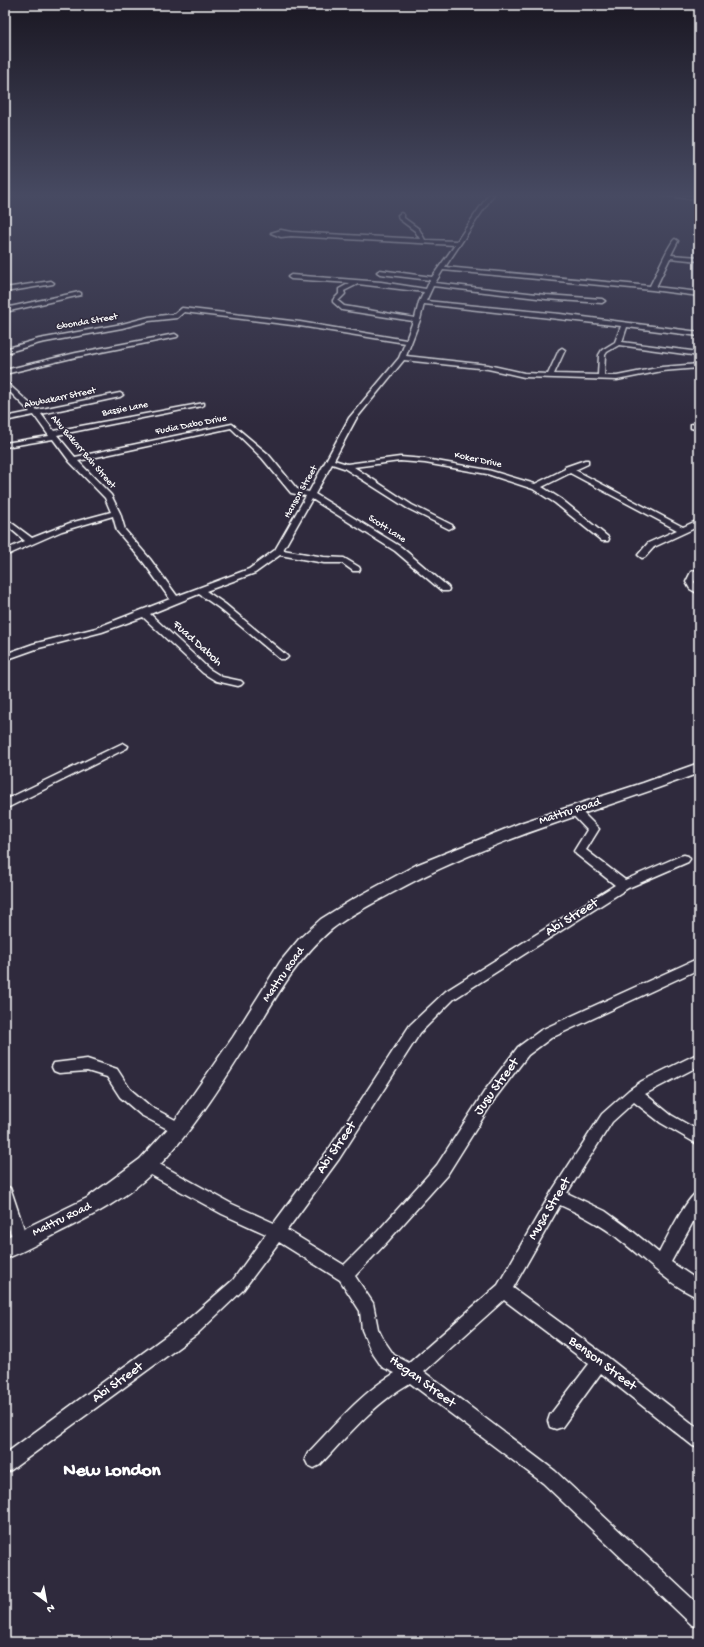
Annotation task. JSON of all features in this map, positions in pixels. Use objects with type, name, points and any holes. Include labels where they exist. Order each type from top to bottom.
[{"type":"main road","name":"Mattru Road","points":[[5,1248],[94,1205],[113,1192],[146,1165],[180,1129],[239,1042],[286,967],[305,944],[327,924],[373,895],[422,870],[528,826],[648,787],[699,768]]},
{"type":"street","name":"Hanson Street","points":[[5,657],[36,646],[99,630],[144,613],[252,571],[278,552],[353,418],[402,358],[417,320],[426,291],[440,271]]},
{"type":"street","points":[[476,271],[653,286],[699,294]]},
{"type":"street","points":[[653,286],[660,271]]},
{"type":"street","points":[[380,272],[539,296],[602,301]]},
{"type":"street","points":[[291,277],[381,284],[426,291]]},
{"type":"street","points":[[5,290],[51,283]]},
{"type":"street","points":[[356,283],[341,290],[342,294],[335,300],[342,308],[417,320]]},
{"type":"street","points":[[5,310],[79,294]]},
{"type":"street","points":[[422,302],[625,324],[699,334]]},
{"type":"street","name":"Gbonda Street","points":[[5,351],[39,341],[122,326],[149,319],[177,316],[182,310],[300,324],[409,342]]},
{"type":"street","points":[[618,343],[625,324]]},
{"type":"street","points":[[5,372],[76,355],[175,336]]},
{"type":"street","points":[[601,378],[602,355],[604,351],[618,343],[699,354]]},
{"type":"street","points":[[550,376],[562,350]]},
{"type":"street","points":[[402,358],[488,367],[524,375],[601,378],[617,378],[662,369],[699,366]]},
{"type":"street","name":"Abu Bakarr Bah Street","points":[[5,383],[38,415],[73,460],[108,497],[116,513],[121,531],[147,561],[175,600]]},
{"type":"street","name":"Abubakarr Street","points":[[5,419],[36,414],[120,395]]},
{"type":"street","name":"Bassie Lane","points":[[5,444],[202,404]]},
{"type":"street","name":"Fudia Dabo Drive","points":[[73,460],[232,426],[265,456],[294,491],[311,495]]},
{"type":"street","name":"Koker Drive","points":[[329,461],[347,466],[400,459],[425,461],[488,472],[536,487],[558,501],[605,539]]},
{"type":"street","points":[[536,487],[568,469],[585,462]]},
{"type":"street","points":[[347,466],[427,517],[449,528]]},
{"type":"street","points":[[568,469],[683,530]]},
{"type":"street","name":"Scott Lane","points":[[311,495],[398,549],[445,589]]},
{"type":"street","points":[[5,552],[94,518],[116,513]]},
{"type":"street","points":[[5,520],[31,541]]},
{"type":"street","points":[[642,555],[651,545],[698,524]]},
{"type":"street","points":[[278,552],[324,560],[344,561],[356,569]]},
{"type":"street","points":[[699,572],[694,574],[690,582],[693,587],[699,591]]},
{"type":"street","points":[[200,591],[222,606],[283,657]]},
{"type":"street","name":"Fuad Daboh","points":[[144,613],[206,671],[219,679],[238,683]]},
{"type":"street","points":[[5,806],[123,746]]},
{"type":"street","points":[[574,811],[593,829],[580,851],[624,885]]},
{"type":"street","name":"Abi Street","points":[[5,1464],[191,1328],[238,1285],[334,1154],[415,1030],[450,995],[624,885],[684,859]]},
{"type":"street","name":"Jusu Street","points":[[345,1275],[383,1236],[442,1170],[491,1093],[523,1052],[546,1034],[699,963]]},
{"type":"street","name":"Musa Street","points":[[314,1459],[368,1403],[387,1386],[411,1373],[503,1290],[557,1196],[607,1118],[634,1094],[647,1085],[674,1073],[699,1059]]},
{"type":"street","points":[[59,1067],[87,1065],[112,1073],[125,1093],[146,1111],[180,1129]]},
{"type":"street","points":[[634,1094],[666,1119],[699,1139]]},
{"type":"street","name":"Hegan Street","points":[[146,1165],[227,1209],[277,1232],[345,1275],[367,1310],[370,1330],[377,1345],[388,1361],[411,1373],[550,1477],[699,1618]]},
{"type":"street","points":[[5,1193],[20,1241]]},
{"type":"street","points":[[557,1196],[600,1216],[626,1235],[662,1265],[699,1290]]},
{"type":"street","points":[[662,1265],[699,1198]]},
{"type":"street","name":"Benson Street","points":[[503,1290],[600,1362],[699,1440]]},
{"type":"street","points":[[556,1420],[600,1362]]},
{"type":"district","name":"New London","points":[[112,1471]]}]
